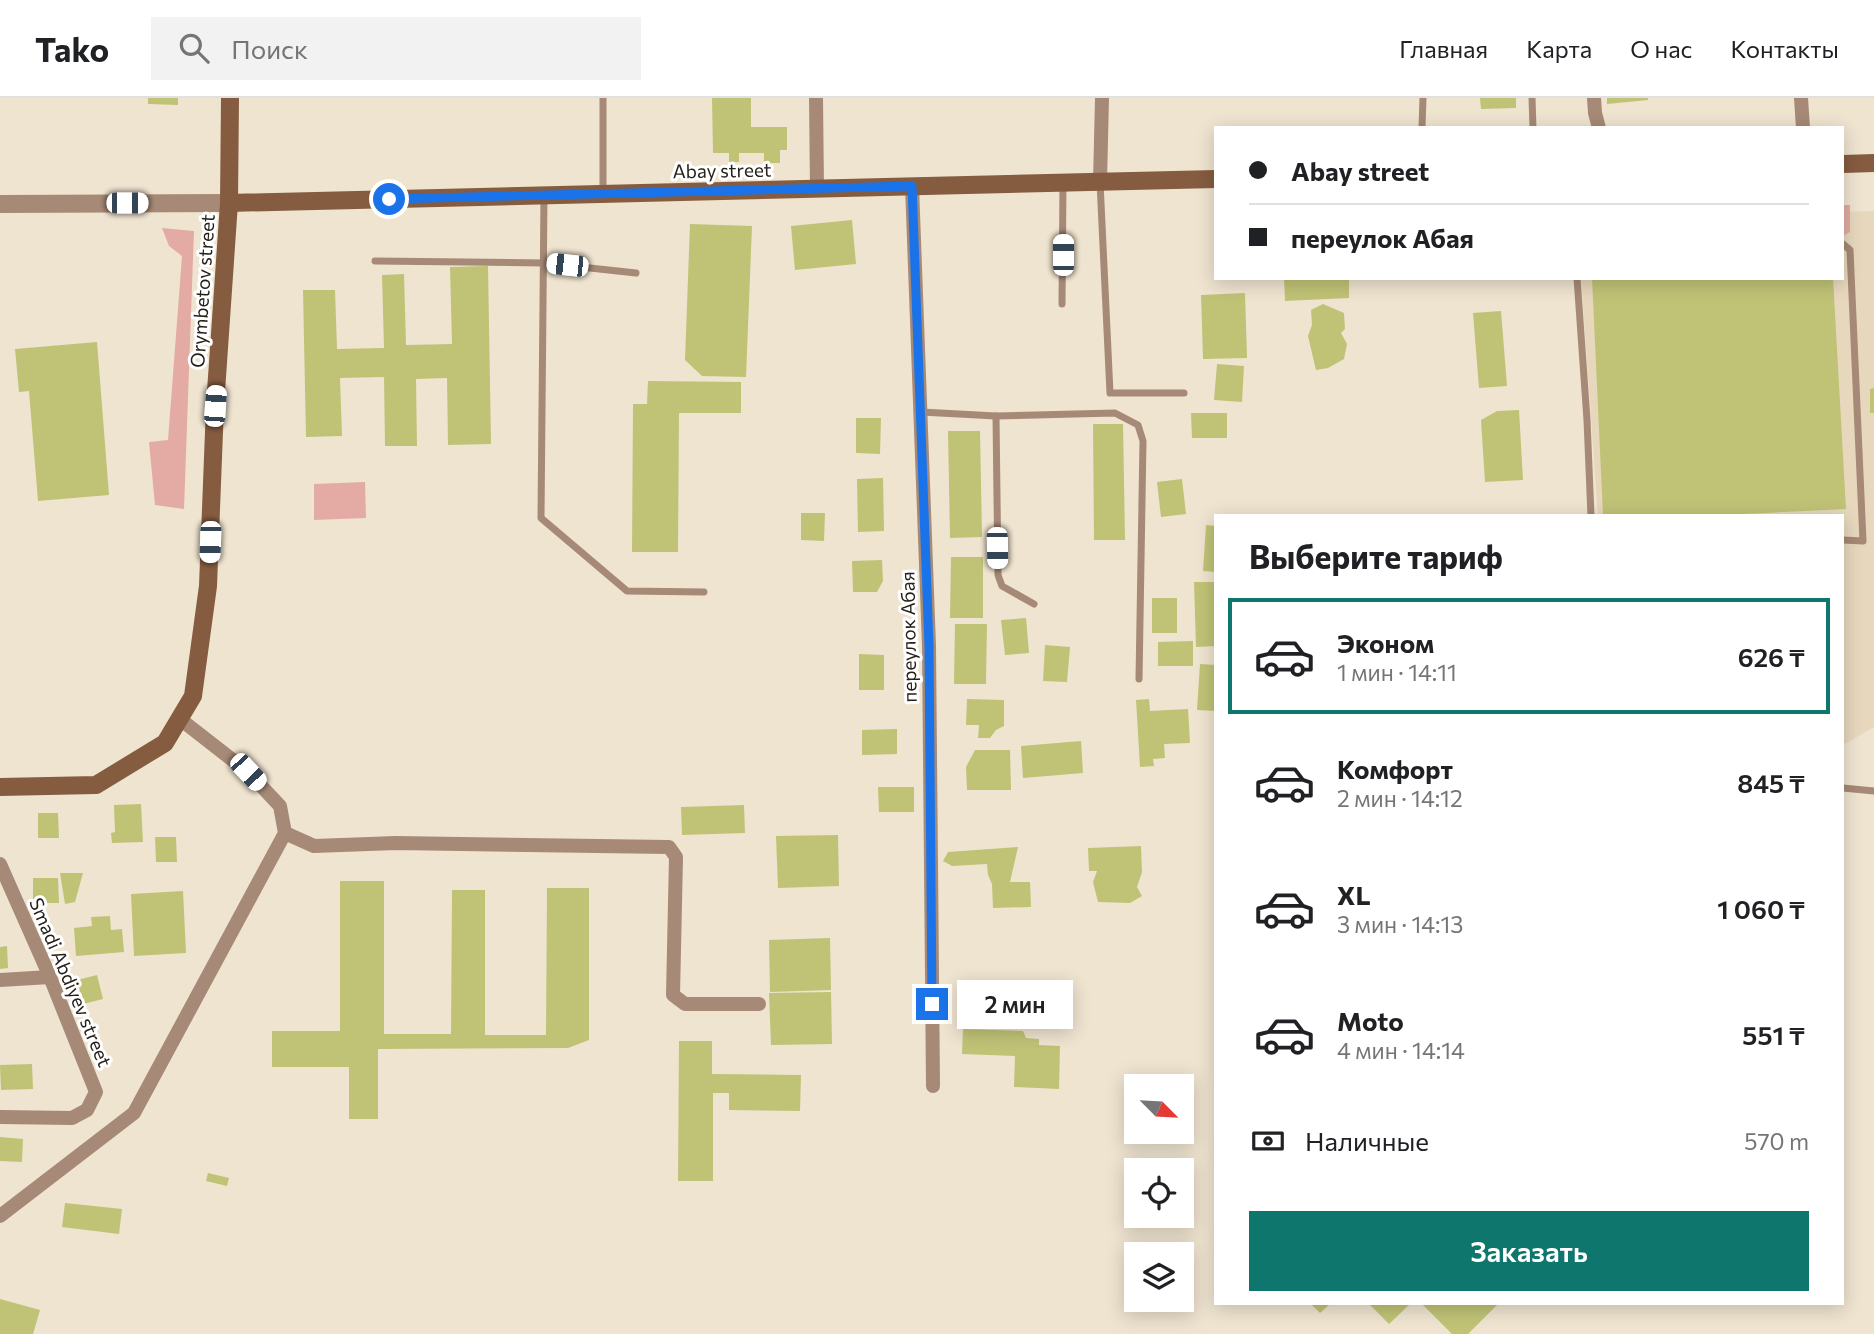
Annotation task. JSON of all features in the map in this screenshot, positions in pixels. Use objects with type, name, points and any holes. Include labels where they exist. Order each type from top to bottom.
[{"type":"main road","name":"Orymbetov street","points":[[0,787],[96,785],[165,743],[193,696],[208,586],[215,406],[229,202],[230,98]]},
{"type":"main road","points":[[1844,164],[1874,163]]},
{"type":"main road","name":"Abay street","points":[[229,202],[1214,179]]},
{"type":"street","points":[[816,98],[817,188]]},
{"type":"street","points":[[1100,182],[1102,98]]},
{"type":"street","points":[[1594,98],[1598,126]]},
{"type":"street","points":[[1801,98],[1803,126]]},
{"type":"street","name":"переулок Абая","points":[[912,186],[929,646],[933,1086]]},
{"type":"street","points":[[0,204],[229,202]]},
{"type":"street","points":[[0,1216],[134,1113],[285,833],[280,806],[248,772],[180,719]]},
{"type":"street","points":[[285,833],[314,846],[410,843],[669,847],[676,857],[673,995],[685,1004],[759,1004]]},
{"type":"street","name":"Smadi Abdiyev street","points":[[0,864],[50,977],[96,1092],[87,1110],[72,1118],[0,1117]]},
{"type":"street","points":[[0,980],[50,977]]},
{"type":"lane","points":[[603,98],[603,194]]},
{"type":"lane","points":[[1422,126],[1423,98]]},
{"type":"lane","points":[[1532,98],[1533,126]]},
{"type":"lane","points":[[1100,182],[1110,394],[1184,393]]},
{"type":"lane","points":[[1062,304],[1063,183]]},
{"type":"lane","points":[[544,195],[541,518],[627,591],[704,592]]},
{"type":"lane","points":[[1844,245],[1850,250],[1863,541],[1844,540]]},
{"type":"lane","points":[[375,261],[544,263],[636,273]]},
{"type":"lane","points":[[1577,280],[1591,514]]},
{"type":"lane","points":[[921,412],[996,416],[1115,413],[1138,425],[1143,441],[1139,679]]},
{"type":"lane","points":[[996,416],[998,575],[1002,586],[1034,604]]},
{"type":"lane","points":[[1844,788],[1874,791]]},
{"type":"shaded area","points":[[1844,205],[1850,205],[1850,232],[1844,235]]},
{"type":"shaded area","points":[[1874,211],[1874,727],[1844,744],[1844,514],[1598,514],[1581,280],[1844,280],[1844,212]]},
{"type":"shaded area","points":[[162,228],[194,231],[184,509],[155,505],[149,442],[168,440],[182,256],[169,246]]},
{"type":"shaded area","points":[[365,482],[366,518],[314,520],[314,484]]},
{"type":"building","points":[[148,98],[178,98],[178,105],[148,104]]},
{"type":"building","points":[[712,98],[751,98],[751,127],[787,127],[787,150],[780,150],[780,163],[764,163],[764,153],[739,153],[739,162],[729,162],[729,153],[713,153]]},
{"type":"building","points":[[1480,98],[1516,98],[1516,108],[1481,109]]},
{"type":"building","points":[[1607,98],[1648,98],[1648,100],[1607,104]]},
{"type":"building","points":[[852,220],[856,264],[795,270],[791,226]]},
{"type":"building","points":[[690,224],[752,226],[746,377],[702,376],[685,360]]},
{"type":"building","points":[[488,266],[491,444],[448,445],[447,378],[416,379],[417,446],[385,446],[384,377],[340,378],[342,436],[306,437],[303,290],[335,290],[337,349],[384,348],[382,275],[404,274],[406,345],[452,344],[450,267]]},
{"type":"building","points":[[1284,280],[1349,280],[1349,298],[1285,301]]},
{"type":"building","points":[[1592,280],[1833,280],[1846,509],[1742,514],[1603,514]]},
{"type":"building","points":[[1245,293],[1247,358],[1203,359],[1201,295]]},
{"type":"building","points":[[1323,304],[1344,313],[1345,329],[1341,333],[1347,344],[1344,359],[1328,368],[1316,370],[1308,336],[1312,325],[1311,310]]},
{"type":"building","points":[[1501,311],[1507,386],[1479,388],[1473,313]]},
{"type":"building","points":[[97,342],[109,495],[38,501],[29,391],[19,392],[15,349]]},
{"type":"building","points":[[1217,364],[1244,366],[1242,402],[1214,400]]},
{"type":"building","points":[[648,381],[741,382],[741,413],[679,413],[678,552],[632,552],[633,404],[647,404]]},
{"type":"building","points":[[1874,388],[1874,413],[1870,413],[1870,389]]},
{"type":"building","points":[[1519,410],[1523,480],[1485,482],[1481,420],[1497,411]]},
{"type":"building","points":[[1191,413],[1227,413],[1227,438],[1192,438]]},
{"type":"building","points":[[856,418],[881,418],[880,454],[856,453]]},
{"type":"building","points":[[1093,424],[1123,424],[1125,540],[1094,540]]},
{"type":"building","points":[[948,431],[980,431],[982,537],[950,538]]},
{"type":"building","points":[[883,478],[884,531],[858,532],[857,479]]},
{"type":"building","points":[[1182,479],[1186,514],[1161,517],[1157,482]]},
{"type":"building","points":[[801,513],[825,513],[824,541],[801,540]]},
{"type":"building","points":[[1206,525],[1214,526],[1214,572],[1203,571]]},
{"type":"building","points":[[951,557],[983,557],[983,618],[950,618]]},
{"type":"building","points":[[882,560],[883,581],[877,592],[853,592],[852,561]]},
{"type":"building","points":[[1194,582],[1214,582],[1214,646],[1196,647]]},
{"type":"building","points":[[1152,598],[1177,598],[1177,633],[1152,633]]},
{"type":"building","points":[[1026,618],[1029,653],[1005,655],[1001,620]]},
{"type":"building","points":[[955,624],[987,624],[986,684],[954,684]]},
{"type":"building","points":[[1193,641],[1193,666],[1158,666],[1158,642]]},
{"type":"building","points":[[1045,645],[1070,647],[1067,682],[1043,681]]},
{"type":"building","points":[[859,654],[884,655],[884,690],[859,690]]},
{"type":"building","points":[[1200,664],[1214,665],[1214,711],[1197,710]]},
{"type":"building","points":[[967,699],[1004,700],[1004,726],[996,730],[990,738],[978,738],[979,725],[966,725]]},
{"type":"building","points":[[1149,699],[1150,711],[1188,709],[1190,743],[1164,744],[1165,758],[1153,759],[1154,766],[1140,767],[1136,700]]},
{"type":"building","points":[[897,729],[897,754],[862,755],[862,730]]},
{"type":"building","points":[[1081,741],[1083,773],[1023,778],[1021,746]]},
{"type":"building","points":[[975,750],[1010,750],[1011,790],[967,790],[966,767]]},
{"type":"building","points":[[878,787],[914,787],[914,812],[879,812]]},
{"type":"building","points":[[141,804],[143,842],[112,843],[111,833],[115,832],[114,805]]},
{"type":"building","points":[[744,805],[745,833],[682,835],[681,807]]},
{"type":"building","points":[[38,813],[58,813],[59,838],[38,838]]},
{"type":"building","points":[[838,835],[839,886],[778,888],[776,836]]},
{"type":"building","points":[[155,837],[176,837],[177,862],[156,862]]},
{"type":"building","points":[[1141,846],[1142,872],[1137,887],[1142,896],[1130,903],[1098,902],[1093,882],[1097,871],[1089,871],[1088,848]]},
{"type":"building","points":[[1018,847],[1010,882],[1030,882],[1031,907],[993,908],[992,884],[987,864],[952,866],[943,861],[948,852]]},
{"type":"building","points":[[60,873],[83,873],[75,902],[65,904]]},
{"type":"building","points":[[33,878],[58,878],[59,903],[33,903]]},
{"type":"building","points":[[340,881],[384,881],[384,1034],[451,1034],[452,890],[485,890],[485,1035],[546,1035],[547,888],[589,888],[589,1040],[568,1048],[378,1049],[378,1119],[349,1119],[349,1067],[272,1067],[272,1031],[340,1031]]},
{"type":"building","points":[[183,891],[186,953],[134,956],[131,894]]},
{"type":"building","points":[[110,916],[111,930],[122,929],[124,952],[76,956],[74,928],[92,926],[91,917]]},
{"type":"building","points":[[830,938],[831,990],[770,992],[769,940]]},
{"type":"building","points":[[7,946],[8,968],[0,969],[0,947]]},
{"type":"building","points":[[97,975],[103,999],[83,1004],[77,980]]},
{"type":"building","points":[[831,992],[832,1044],[771,1045],[769,993]]},
{"type":"building","points":[[963,1029],[1023,1031],[1026,1038],[1039,1039],[1039,1045],[1060,1046],[1059,1089],[1014,1087],[1015,1056],[962,1054]]},
{"type":"building","points":[[679,1041],[712,1041],[712,1074],[801,1075],[800,1111],[729,1110],[729,1093],[713,1093],[713,1181],[678,1181]]},
{"type":"building","points":[[32,1064],[33,1089],[1,1090],[0,1065]]},
{"type":"building","points":[[0,1137],[23,1139],[22,1162],[0,1161]]},
{"type":"building","points":[[208,1173],[229,1178],[227,1186],[206,1181]]},
{"type":"building","points":[[65,1203],[122,1209],[119,1234],[62,1227]]},
{"type":"building","points":[[0,1299],[40,1310],[33,1334],[0,1334]]},
{"type":"building","points":[[1312,1305],[1329,1305],[1320,1313]]},
{"type":"building","points":[[1370,1305],[1409,1305],[1389,1324]]},
{"type":"building","points":[[1423,1305],[1497,1305],[1468,1334],[1452,1334]]},
{"type":"route","points":[[389,199],[912,186],[929,646],[932,1004]]}]
